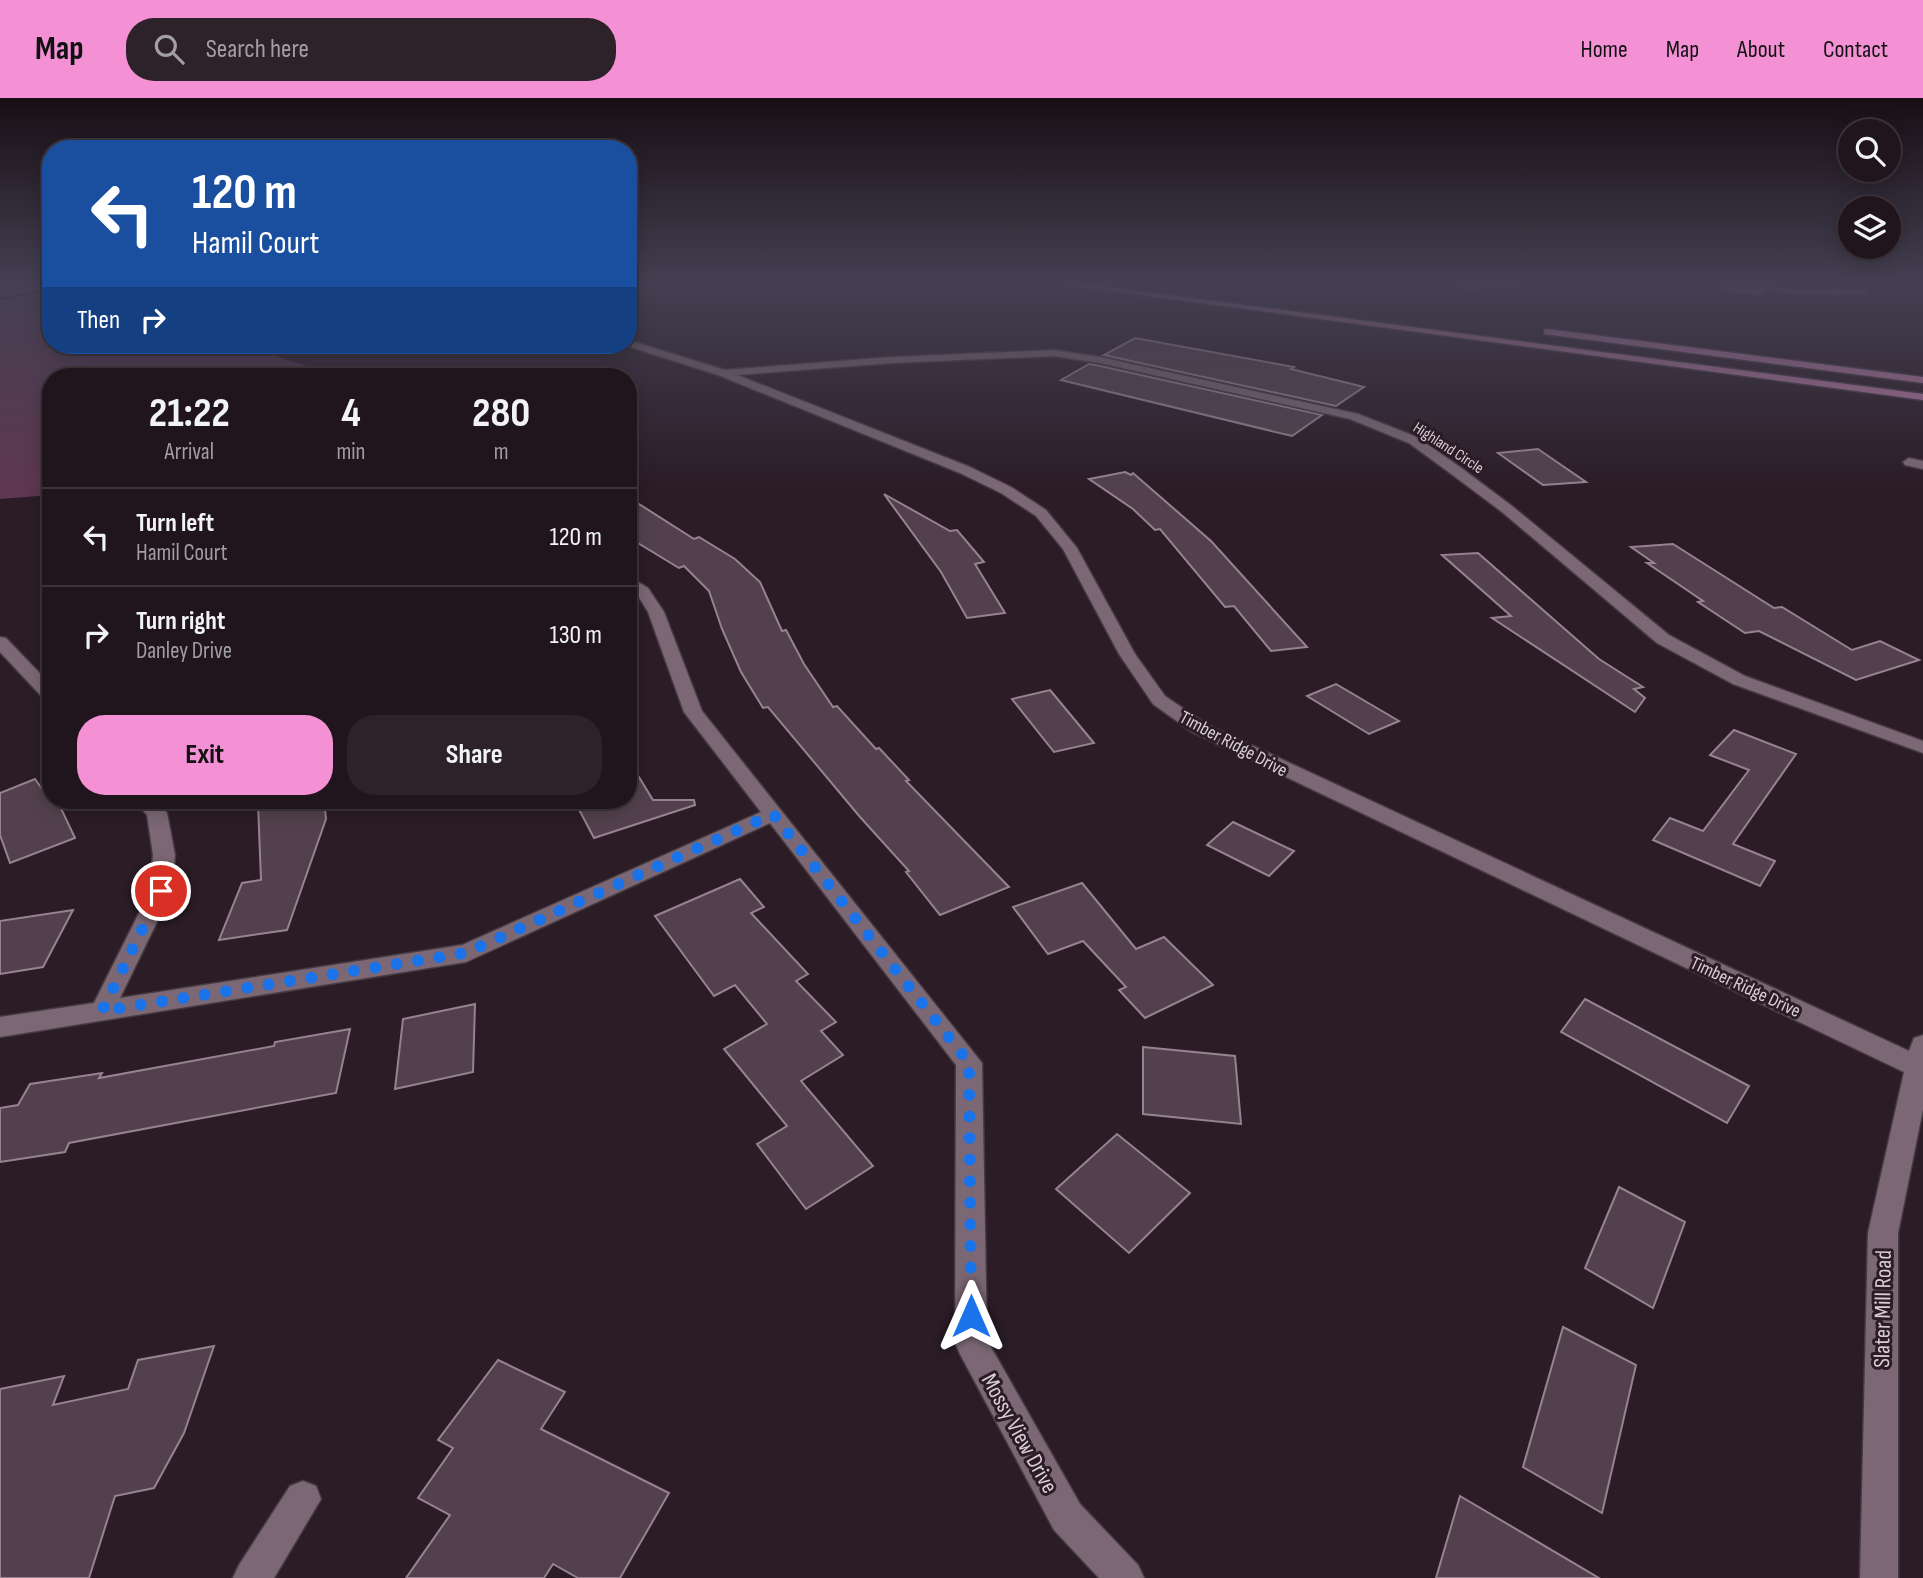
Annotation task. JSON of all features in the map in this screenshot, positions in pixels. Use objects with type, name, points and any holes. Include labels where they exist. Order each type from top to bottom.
[{"type":"highway","points":[[1582,352],[1923,397]]},
{"type":"highway","points":[[1701,352],[1923,380]]},
{"type":"highway","points":[[1739,352],[1923,371]]},
{"type":"street","name":"Timber Ridge Drive","points":[[656,352],[722,373],[965,470],[1006,490],[1041,513],[1070,548],[1128,654],[1159,700],[1199,728],[1920,1056]]},
{"type":"street","name":"Highland Circle","points":[[722,373],[892,360],[1054,353],[1113,362],[1354,416],[1413,440],[1455,470],[1507,509],[1663,639],[1739,680],[1923,747]]},
{"type":"street","points":[[1909,462],[1923,465]]},
{"type":"street","name":"Mossy View Drive","points":[[637,587],[643,591],[656,612],[693,712],[969,1063],[971,1343],[1066,1517],[1125,1578]]},
{"type":"street","points":[[0,642],[42,686]]},
{"type":"street","points":[[102,1011],[161,891],[164,855],[157,813],[153,809]]},
{"type":"street","points":[[0,1027],[466,953],[773,814]]},
{"type":"street","name":"Slater Mill Road","points":[[1879,1578],[1883,1233],[1920,1056]]},
{"type":"street","points":[[252,1578],[303,1499]]},
{"type":"shaded area","points":[[0,352],[268,354],[313,368],[42,368],[42,496],[0,499]]},
{"type":"building","points":[[1109,352],[1212,352],[1294,367],[1291,369],[1364,387],[1336,406],[1104,355]]},
{"type":"building","points":[[1089,364],[1322,415],[1292,436],[1061,380]]},
{"type":"building","points":[[1538,449],[1586,482],[1543,485],[1498,453]]},
{"type":"building","points":[[1125,472],[1131,475],[1133,473],[1211,541],[1307,647],[1271,651],[1234,606],[1225,607],[1160,529],[1155,530],[1133,509],[1089,479]]},
{"type":"building","points":[[884,494],[950,531],[957,530],[984,562],[975,564],[1005,613],[967,618],[941,572]]},
{"type":"building","points":[[637,503],[694,539],[699,537],[735,559],[760,582],[782,631],[786,630],[804,664],[833,707],[837,706],[876,749],[879,748],[909,780],[906,781],[1009,887],[940,915],[906,872],[909,871],[768,707],[763,708],[741,672],[709,591],[684,566],[679,568],[637,542]]},
{"type":"building","points":[[1673,544],[1774,608],[1782,607],[1852,650],[1880,641],[1919,660],[1856,680],[1759,631],[1745,633],[1698,602],[1703,601],[1647,563],[1654,563],[1631,547]]},
{"type":"building","points":[[1478,553],[1599,659],[1643,687],[1634,689],[1645,698],[1635,712],[1492,618],[1511,616],[1442,555]]},
{"type":"building","points":[[1336,684],[1399,721],[1369,734],[1307,696]]},
{"type":"building","points":[[1050,690],[1094,743],[1054,752],[1012,699]]},
{"type":"building","points":[[1734,730],[1796,754],[1733,844],[1775,861],[1760,886],[1653,840],[1670,818],[1703,831],[1749,770],[1710,755]]},
{"type":"building","points":[[637,774],[653,800],[694,800],[695,805],[594,838],[579,809],[637,809]]},
{"type":"building","points":[[35,779],[42,789],[42,809],[61,809],[75,838],[10,863],[0,835],[0,793]]},
{"type":"building","points":[[258,809],[325,809],[326,819],[287,930],[219,940],[242,883],[261,880]]},
{"type":"building","points":[[1233,822],[1294,851],[1269,876],[1207,845]]},
{"type":"building","points":[[740,879],[764,907],[751,913],[808,974],[796,981],[836,1022],[821,1031],[843,1055],[801,1081],[873,1166],[806,1209],[757,1144],[787,1126],[724,1049],[767,1024],[735,985],[714,996],[655,916]]},
{"type":"building","points":[[1082,883],[1136,949],[1164,937],[1213,985],[1145,1018],[1119,990],[1126,987],[1083,941],[1048,954],[1013,907]]},
{"type":"building","points":[[73,910],[43,967],[0,974],[0,921]]},
{"type":"building","points":[[1585,999],[1749,1086],[1727,1123],[1561,1032]]},
{"type":"building","points":[[475,1004],[473,1072],[395,1089],[403,1019]]},
{"type":"building","points":[[350,1029],[336,1093],[69,1143],[65,1152],[0,1162],[0,1108],[18,1105],[30,1084],[102,1073],[99,1078],[274,1046],[275,1042]]},
{"type":"building","points":[[1143,1047],[1235,1056],[1241,1124],[1143,1114]]},
{"type":"building","points":[[1117,1134],[1190,1193],[1129,1253],[1056,1189]]},
{"type":"building","points":[[1619,1187],[1685,1222],[1653,1308],[1585,1268]]},
{"type":"building","points":[[1563,1327],[1636,1365],[1602,1513],[1523,1467]]},
{"type":"building","points":[[214,1346],[184,1433],[154,1488],[115,1496],[89,1578],[0,1578],[0,1389],[64,1376],[53,1405],[128,1389],[138,1360]]},
{"type":"building","points":[[498,1360],[565,1392],[541,1429],[669,1493],[620,1578],[578,1578],[553,1564],[544,1578],[406,1578],[450,1515],[418,1498],[453,1448],[438,1440]]},
{"type":"building","points":[[1460,1496],[1599,1578],[1436,1578]]},
{"type":"route","points":[[161,891],[102,1011],[466,953],[773,814],[969,1063],[971,1316]]}]
